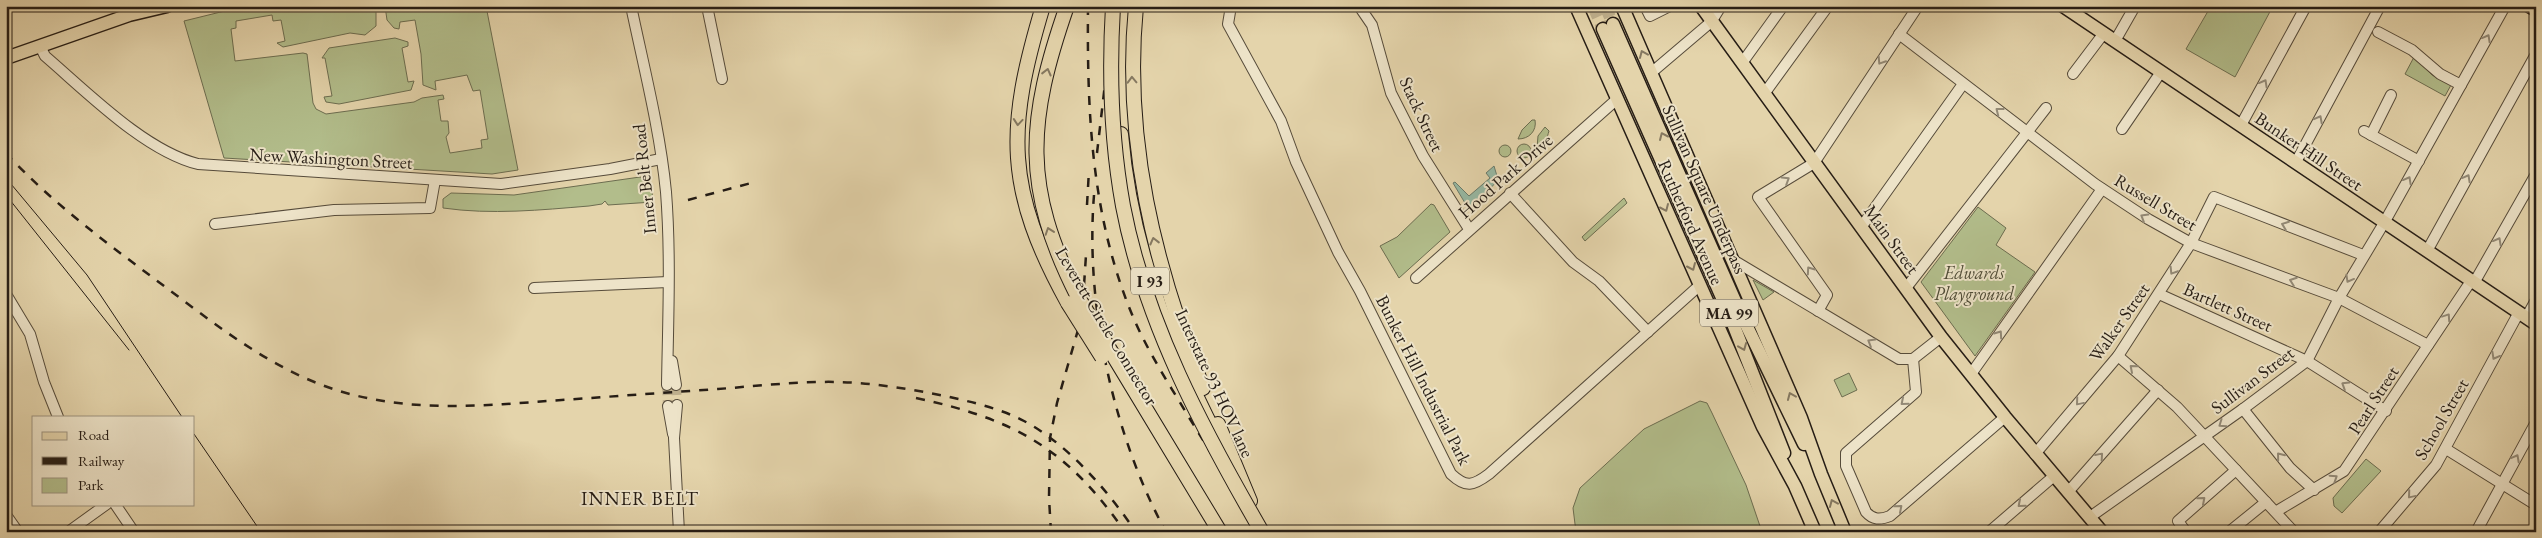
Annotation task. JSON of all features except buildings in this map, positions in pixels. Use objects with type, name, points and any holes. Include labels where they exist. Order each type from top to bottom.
[{"type":"highway","name":"Leverett Circle Connector","points":[[1043,6],[1028,60],[1017,122],[1017,169],[1027,215],[1044,258],[1068,303],[1211,532]]},
{"type":"highway","name":"Leverett Circle Connector","points":[[1067,6],[1049,67],[1037,122],[1036,169],[1045,221],[1058,258],[1078,297],[1220,532]]},
{"type":"highway","name":"I 93","points":[[1108,6],[1108,88],[1112,147],[1121,207],[1135,267],[1155,323],[1178,378],[1212,450],[1261,532]]},
{"type":"highway","name":"I 93","points":[[1113,6],[1111,88],[1115,146],[1123,207],[1138,266],[1180,376],[1215,448],[1261,532]]},
{"type":"highway","name":"Interstate 93 HOV lane","points":[[1118,6],[1119,116],[1125,176],[1136,235],[1153,292],[1172,341],[1228,460],[1270,532]]},
{"type":"highway","points":[[1136,6],[1132,71],[1133,102],[1138,162],[1149,222],[1165,282],[1192,361],[1261,532]]},
{"type":"highway","name":"I 93","points":[[1228,460],[1261,532]]},
{"type":"main road","points":[[6,58],[123,12],[167,6]]},
{"type":"main road","name":"Rutherford Avenue","points":[[1576,6],[1616,100],[1763,427],[1795,486],[1815,532]]},
{"type":"main road","name":"Rutherford Avenue","points":[[1622,6],[1801,418],[1821,474],[1845,532]]},
{"type":"main road","name":"Main Street","points":[[1701,6],[1941,336],[2005,417],[2102,532]]},
{"type":"main road","name":"Bunker Hill Street","points":[[2063,6],[2527,318]]},
{"type":"main road","points":[[2529,6],[2536,10]]},
{"type":"main road","name":"Sullivan Square Underpass","points":[[1795,486],[1774,426],[1728,311],[1608,26],[1769,374],[1793,424],[1821,474]]},
{"type":"street","name":"Inner Belt Road","points":[[631,6],[661,159],[666,203],[671,385]]},
{"type":"street","points":[[707,6],[722,79]]},
{"type":"street","name":"Bunker Hill Industrial Park","points":[[1231,6],[1228,24],[1281,121],[1296,162],[1338,252],[1360,291],[1451,474],[1461,483],[1471,484],[1489,474],[1700,285]]},
{"type":"street","name":"Stack Street","points":[[1359,6],[1372,25],[1395,101],[1422,156],[1469,229]]},
{"type":"street","points":[[1645,6],[1650,16],[1670,6]]},
{"type":"street","points":[[1651,73],[1711,22],[1721,6]]},
{"type":"street","points":[[1742,63],[1783,6]]},
{"type":"street","points":[[1764,94],[1828,6]]},
{"type":"street","points":[[1818,311],[1827,295],[1758,197],[1814,163],[1918,6]]},
{"type":"street","points":[[2115,41],[2135,6]]},
{"type":"street","points":[[2241,126],[2306,6]]},
{"type":"street","points":[[2296,162],[2380,6]]},
{"type":"street","name":"Sullivan Street","points":[[2090,517],[2243,410],[2307,361],[2339,298],[2363,255],[2384,223],[2505,6]]},
{"type":"street","points":[[2378,32],[2412,50],[2433,69],[2461,85]]},
{"type":"street","name":"Russell Street","points":[[1899,34],[2102,189],[2148,219],[2191,243],[2339,298],[2428,345]]},
{"type":"street","points":[[2073,74],[2104,34]]},
{"type":"street","name":"New Washington Street","points":[[40,46],[47,58],[141,136],[165,152],[188,162],[222,167],[516,183],[661,159]]},
{"type":"street","points":[[2427,251],[2536,54]]},
{"type":"street","points":[[2122,129],[2162,72]]},
{"type":"street","points":[[1862,226],[1963,84]]},
{"type":"street","points":[[2391,95],[2368,133],[2419,161]]},
{"type":"street","name":"Hood Park Drive","points":[[1416,278],[1510,192],[1616,100]]},
{"type":"street","points":[[1906,288],[2046,108]]},
{"type":"street","name":"Pearl Street","points":[[2277,511],[2344,472],[2472,282],[2536,174]]},
{"type":"street","points":[[215,224],[334,210],[430,208],[434,180]]},
{"type":"street","points":[[1971,374],[2102,189]]},
{"type":"street","points":[[1510,192],[1573,262],[1599,281],[1648,332]]},
{"type":"street","name":"Walker Street","points":[[2036,454],[2118,356],[2191,243],[2214,197],[2363,255]]},
{"type":"street","points":[[1733,260],[1899,359],[1913,359],[1941,336]]},
{"type":"street","points":[[534,288],[668,282]]},
{"type":"street","points":[[6,294],[30,334],[44,382],[58,416]]},
{"type":"street","name":"Bartlett Street","points":[[2159,294],[2307,361],[2386,411]]},
{"type":"street","name":"School Street","points":[[2385,530],[2436,465],[2527,318],[2536,300]]},
{"type":"street","points":[[2118,356],[2158,390],[2205,436],[2266,502],[2277,511],[2294,532]]},
{"type":"street","points":[[1913,359],[1916,392],[1846,453],[1846,466],[1870,517],[1881,519],[1890,516],[2005,417]]},
{"type":"street","points":[[2068,492],[2158,390]]},
{"type":"street","points":[[672,405],[679,532]]},
{"type":"street","points":[[2243,410],[2290,468],[2314,490]]},
{"type":"street","points":[[2476,532],[2536,422]]},
{"type":"street","points":[[2446,449],[2536,506]]},
{"type":"street","points":[[2186,532],[2178,521],[2236,470]]},
{"type":"street","points":[[1989,532],[2054,476]]},
{"type":"street","points":[[2229,532],[2266,502]]},
{"type":"street","points":[[68,532],[104,506]]},
{"type":"street","points":[[116,506],[134,532]]},
{"type":"street","points":[[6,515],[18,532]]},
{"type":"green space","points":[[245,6],[376,6],[376,26],[365,35],[350,33],[283,47],[277,43],[285,41],[281,20],[273,21],[272,15],[236,21],[236,28],[231,29],[235,61],[307,54],[313,103],[316,109],[326,114],[414,102],[422,98],[443,95],[444,99],[438,100],[441,121],[448,121],[449,133],[446,137],[450,153],[482,148],[481,140],[488,139],[480,90],[473,91],[467,75],[435,81],[436,90],[423,85],[421,54],[415,20],[400,22],[399,29],[394,28],[387,20],[385,6],[486,6],[518,170],[492,174],[224,158],[184,21]]},
{"type":"green space","points":[[2211,6],[2273,6],[2235,77],[2186,49]]},
{"type":"green space","points":[[395,38],[408,42],[408,46],[402,48],[408,82],[414,81],[411,90],[339,104],[326,102],[324,97],[332,96],[325,58],[322,58],[329,48]]},
{"type":"green space","points":[[2414,57],[2432,75],[2451,85],[2445,96],[2405,74]]},
{"type":"green space","points":[[1532,120],[1535,120],[1535,128],[1531,134],[1526,138],[1518,139],[1522,130]]},
{"type":"green space","points":[[1545,127],[1549,131],[1547,139],[1542,146],[1537,148],[1538,136]]},
{"type":"green space","points":[[1521,144],[1527,144],[1531,151],[1527,158],[1521,158],[1517,154],[1517,148]]},
{"type":"green space","points":[[1503,145],[1507,145],[1511,151],[1507,157],[1503,157],[1499,153],[1499,149]]},
{"type":"green space","points":[[640,177],[651,182],[653,202],[608,205],[605,201],[602,204],[589,206],[516,211],[479,211],[443,208],[443,199],[451,193],[514,195]]},
{"type":"green space","points":[[1624,198],[1627,203],[1585,241],[1582,237]]},
{"type":"green space","points":[[1431,204],[1434,205],[1450,232],[1399,278],[1380,246],[1397,237]]},
{"type":"green space","name":"Edwards Playground","points":[[1978,207],[2006,228],[1996,245],[2035,272],[1975,356],[1921,282]]},
{"type":"green space","points":[[1753,280],[1774,292],[1763,300]]},
{"type":"green space","points":[[1849,373],[1857,390],[1842,397],[1834,380]]},
{"type":"green space","points":[[1700,401],[1707,403],[1712,413],[1746,485],[1762,532],[1576,532],[1573,508],[1580,488],[1644,429]]},
{"type":"green space","points":[[2366,459],[2381,471],[2342,513],[2334,506],[2333,498]]},
{"type":"shaded area","points":[[1494,166],[1497,176],[1501,178],[1471,206],[1465,203],[1453,183],[1455,182],[1469,196],[1490,178],[1486,173]]},
{"type":"tunnel","points":[[1593,6],[1603,29]]},
{"type":"tunnel","points":[[1605,6],[1613,24]]},
{"type":"tunnel","points":[[667,385],[668,406]]},
{"type":"tunnel","points":[[676,385],[677,405]]},
{"type":"tram line","points":[[6,178],[87,275],[181,416]]},
{"type":"tram line","points":[[6,195],[129,350]]},
{"type":"tram line","points":[[195,435],[261,532]]},
{"type":"railway","points":[[1088,6],[1089,84],[1094,162],[1107,238],[1118,275],[1131,312],[1151,353],[1259,532]]},
{"type":"railway","points":[[1097,153],[1114,6]]},
{"type":"railway","points":[[6,153],[41,188],[78,220],[203,315],[276,364],[329,388],[381,401],[452,406],[809,382],[865,384],[919,391],[995,409],[1015,416],[1041,431],[1086,470],[1113,500],[1136,532]]},
{"type":"railway","points":[[1087,205],[1089,170]]},
{"type":"railway","points":[[688,200],[751,183]]},
{"type":"railway","points":[[1094,195],[1092,237],[1094,280],[1107,368],[1131,454],[1147,494],[1166,532]]},
{"type":"railway","points":[[1051,532],[1049,498],[1050,438],[1057,403],[1082,316],[1086,255]]},
{"type":"railway","points":[[916,398],[982,416],[1010,427],[1036,441],[1059,458],[1082,479],[1125,532]]},
{"type":"district","name":"INNER BELT","points":[[640,498]]}]
